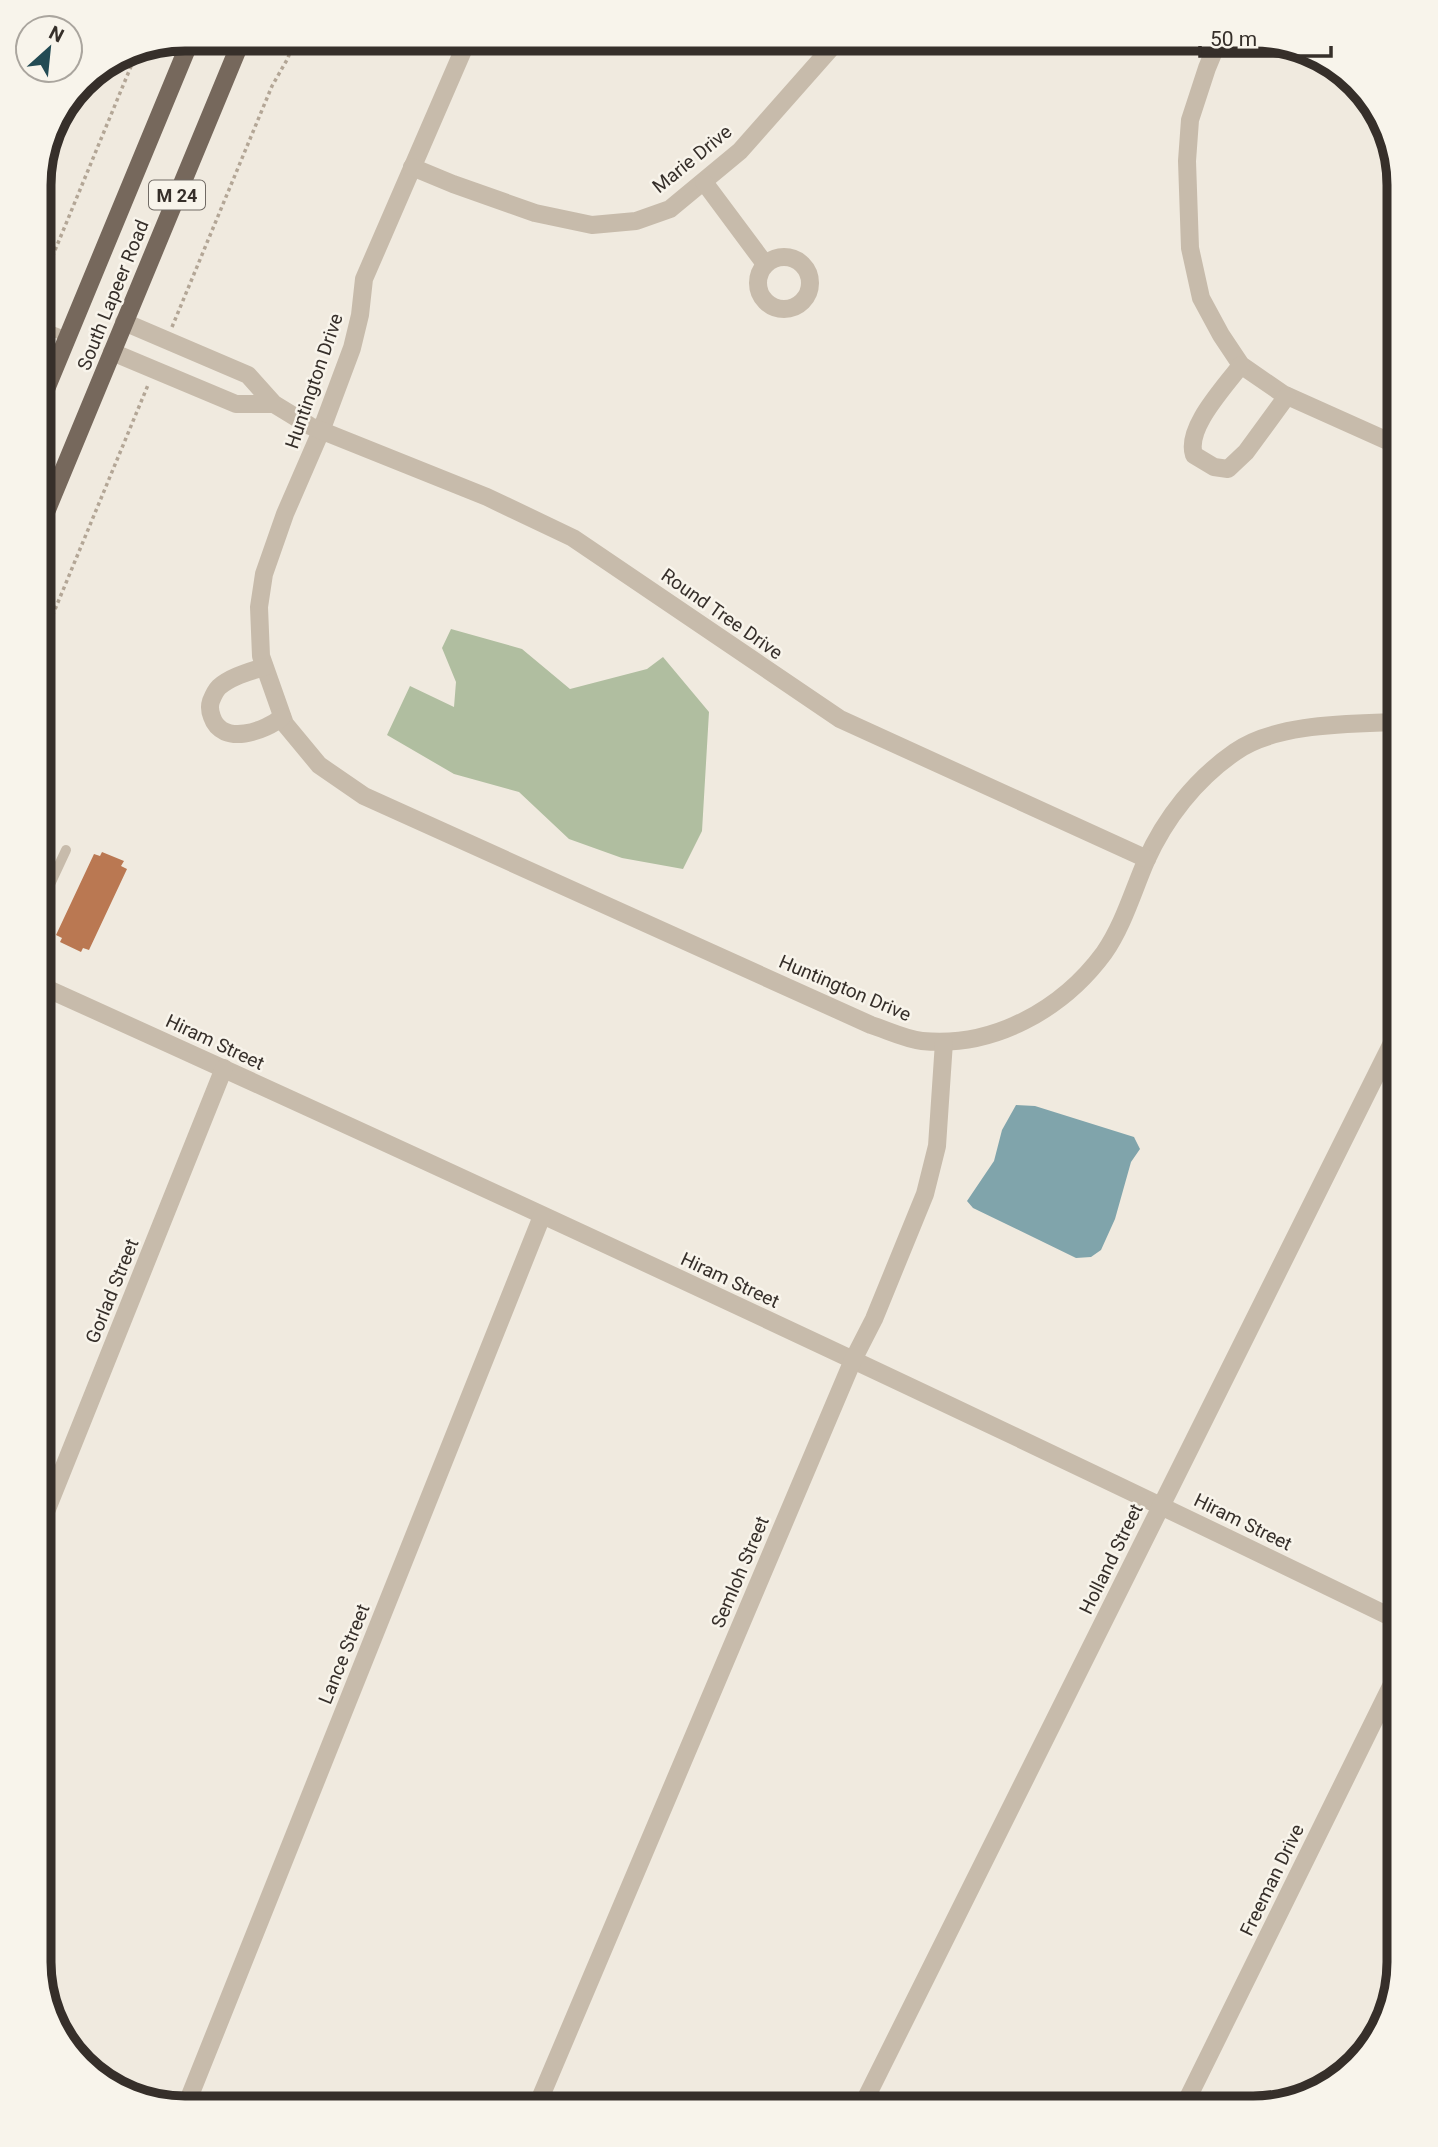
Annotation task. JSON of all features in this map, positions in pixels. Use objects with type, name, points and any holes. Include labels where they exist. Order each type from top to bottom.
[{"type":"main road","name":"South Lapeer Road","points":[[51,376],[186,51]]},
{"type":"main road","name":"South Lapeer Road","points":[[51,500],[237,51]]},
{"type":"street","name":"Huntington Drive","points":[[462,51],[363,279],[360,315],[352,348],[321,431],[285,514],[264,574],[259,607],[264,667],[282,717],[318,765],[364,796],[872,1025],[918,1041],[944,1042],[982,1038],[1009,1029],[1044,1009],[1072,987],[1105,952],[1130,902],[1147,859],[1174,811],[1204,777],[1237,750],[1282,731],[1387,723]]},
{"type":"street","name":"Marie Drive","points":[[412,167],[536,213],[592,225],[636,221],[670,209],[740,151],[828,51]]},
{"type":"street","points":[[1214,51],[1190,120],[1187,161],[1190,248],[1201,298],[1241,365],[1287,396],[1387,441]]},
{"type":"street","points":[[704,182],[765,264]]},
{"type":"street","name":"Round Tree Drive","points":[[124,323],[248,375],[274,404],[321,431],[487,497],[573,538],[840,719],[1147,859]]},
{"type":"street","name":"Round Tree Drive","points":[[112,352],[236,404],[274,404]]},
{"type":"street","points":[[1241,365],[1194,429],[1191,447],[1194,455],[1214,467],[1228,468],[1246,452],[1287,396]]},
{"type":"street","points":[[264,667],[236,676],[219,687],[210,705],[213,721],[219,729],[238,734],[262,730],[282,717]]},
{"type":"street","name":"Hiram Street","points":[[51,994],[224,1068],[853,1360],[1387,1615]]},
{"type":"street","name":"Semloh Street","points":[[541,2096],[925,1194],[937,1146],[944,1042]]},
{"type":"street","name":"Holland Street","points":[[867,2096],[1387,1053]]},
{"type":"street","name":"Gorlad Street","points":[[51,1498],[224,1068]]},
{"type":"street","name":"Lance Street","points":[[191,2096],[542,1216]]},
{"type":"street","name":"Freeman Drive","points":[[1189,2096],[1387,1694]]},
{"type":"lane","points":[[51,331],[67,337]]},
{"type":"lane","points":[[51,882],[66,850]]},
{"type":"path","points":[[170,331],[272,86],[290,51]]},
{"type":"path","points":[[51,260],[133,61]]},
{"type":"path","points":[[51,619],[151,379]]},
{"type":"green space","points":[[451,629],[522,649],[570,689],[647,669],[663,657],[709,712],[702,831],[683,869],[622,858],[569,839],[519,792],[454,774],[387,735],[410,686],[454,707],[456,682],[442,648]]},
{"type":"water","points":[[1016,1105],[1035,1106],[1134,1137],[1140,1149],[1131,1162],[1115,1219],[1101,1250],[1091,1257],[1076,1258],[973,1208],[967,1201],[994,1161],[1002,1130]]},
{"type":"building","points":[[102,852],[124,861],[121,866],[127,869],[89,950],[83,948],[81,952],[60,942],[62,938],[56,935],[94,854],[100,856]]}]
